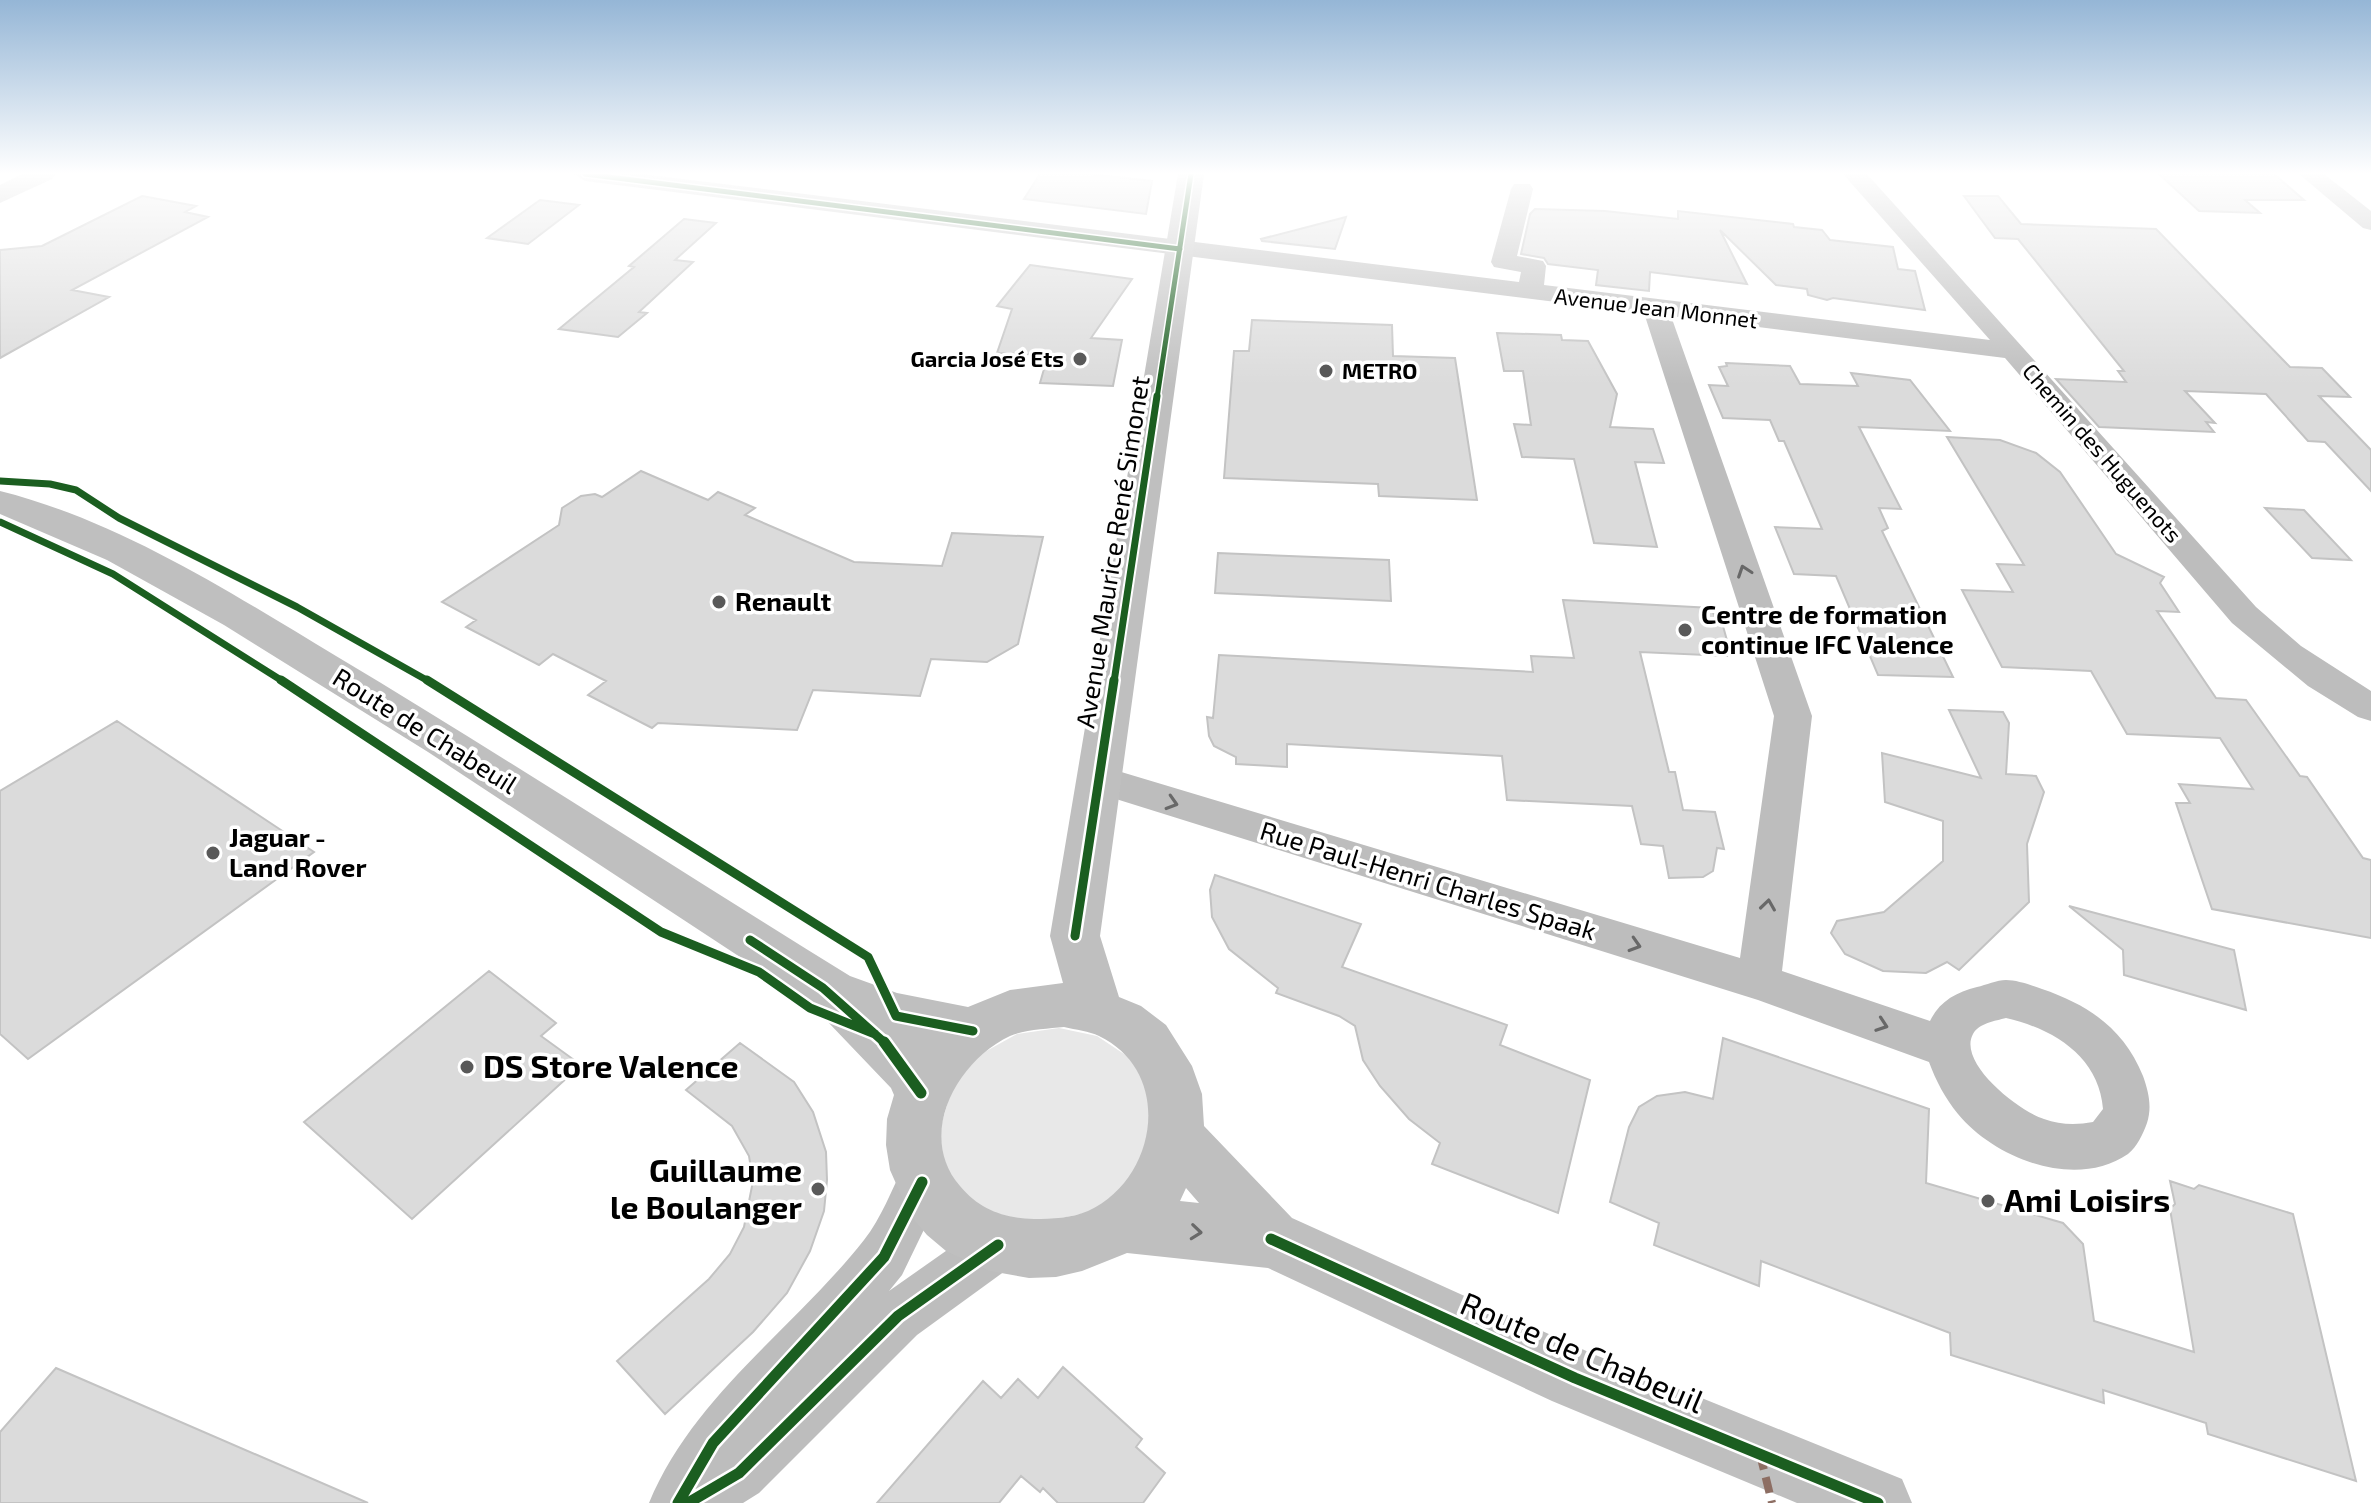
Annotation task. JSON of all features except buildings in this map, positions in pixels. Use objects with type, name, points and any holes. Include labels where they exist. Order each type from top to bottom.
[{"type":"main road","name":"Avenue Maurice René Simonet","points":[[1030,1007],[1075,936],[1181,244]]},
{"type":"main road","name":"Route de Chabeuil","points":[[0,502],[127,556],[209,598],[390,707],[832,992],[896,1016],[973,1031]]},
{"type":"main road","name":"Avenue Maurice René Simonet","points":[[1075,936],[1098,1012]]},
{"type":"main road","name":"Route de Chabeuil","points":[[832,992],[910,1071],[921,1093]]},
{"type":"main road","points":[[1064,1005],[1098,1012],[1122,1022],[1144,1038],[1161,1059],[1173,1083],[1179,1110],[1177,1137],[1168,1170],[1148,1199],[1121,1224],[1082,1243],[1040,1250],[998,1245],[966,1231],[940,1209],[922,1182],[914,1153],[913,1122],[921,1093],[939,1062],[973,1031],[996,1018],[1030,1007],[1064,1005]]},
{"type":"main road","name":"Route de Chabeuil","points":[[1177,1137],[1271,1239]]},
{"type":"main road","name":"Route de Chabeuil","points":[[1121,1224],[1271,1239],[1561,1372],[1878,1503]]},
{"type":"street","name":"Avenue Jean Monnet","points":[[1141,244],[2013,351]]},
{"type":"street","points":[[1508,244],[1503,262],[1534,266],[1530,292]]},
{"type":"street","name":"Chemin des Huguenots","points":[[1917,244],[2244,615],[2282,651],[2325,682],[2371,708]]},
{"type":"street","points":[[1657,308],[1793,716],[1759,982]]},
{"type":"street","name":"Rue Paul-Henri Charles Spaak","points":[[1098,779],[1759,982],[1948,1048]]},
{"type":"street","points":[[678,1503],[713,1443],[884,1257],[922,1182]]},
{"type":"street","points":[[688,1503],[739,1473],[898,1316],[998,1245]]},
{"type":"shaded area","points":[[1059,1028],[1097,1036],[1130,1058],[1142,1073],[1154,1110],[1141,1169],[1099,1210],[1029,1225],[977,1206],[951,1177],[942,1154],[940,1129],[953,1085],[981,1054],[1017,1034]]},
{"type":"marked path","points":[[1760,1454],[1772,1503]]},
{"type":"cycle path","points":[[1141,244],[1180,249]]},
{"type":"cycle path","points":[[1075,936],[1180,244]]},
{"type":"cycle path","points":[[0,481],[50,484],[76,490],[119,518],[297,607],[408,668],[868,957],[896,1016],[973,1031]]},
{"type":"cycle path","points":[[0,522],[113,574],[357,728],[661,932],[759,972],[810,1008],[875,1034]]},
{"type":"cycle path","points":[[750,940],[823,988],[869,1025],[889,1046],[921,1093]]},
{"type":"cycle path","points":[[678,1503],[713,1443],[884,1257],[922,1182]]},
{"type":"cycle path","points":[[1271,1239],[1575,1378],[1878,1503]]},
{"type":"cycle path","points":[[688,1503],[739,1473],[898,1316],[998,1245]]},
{"type":"place","name":"Garcia José Ets","points":[[1080,359]]},
{"type":"place","name":"METRO","points":[[1326,371]]},
{"type":"place","name":"Renault","points":[[719,602]]},
{"type":"place","name":"Centre de formation continue IFC Valence","points":[[1685,630]]},
{"type":"place","name":"Jaguar - Land Rover","points":[[213,853]]},
{"type":"place","name":"DS Store Valence","points":[[467,1067]]},
{"type":"place","name":"Guillaume le Boulanger","points":[[818,1189]]},
{"type":"place","name":"Ami Loisirs","points":[[1988,1201]]}]
